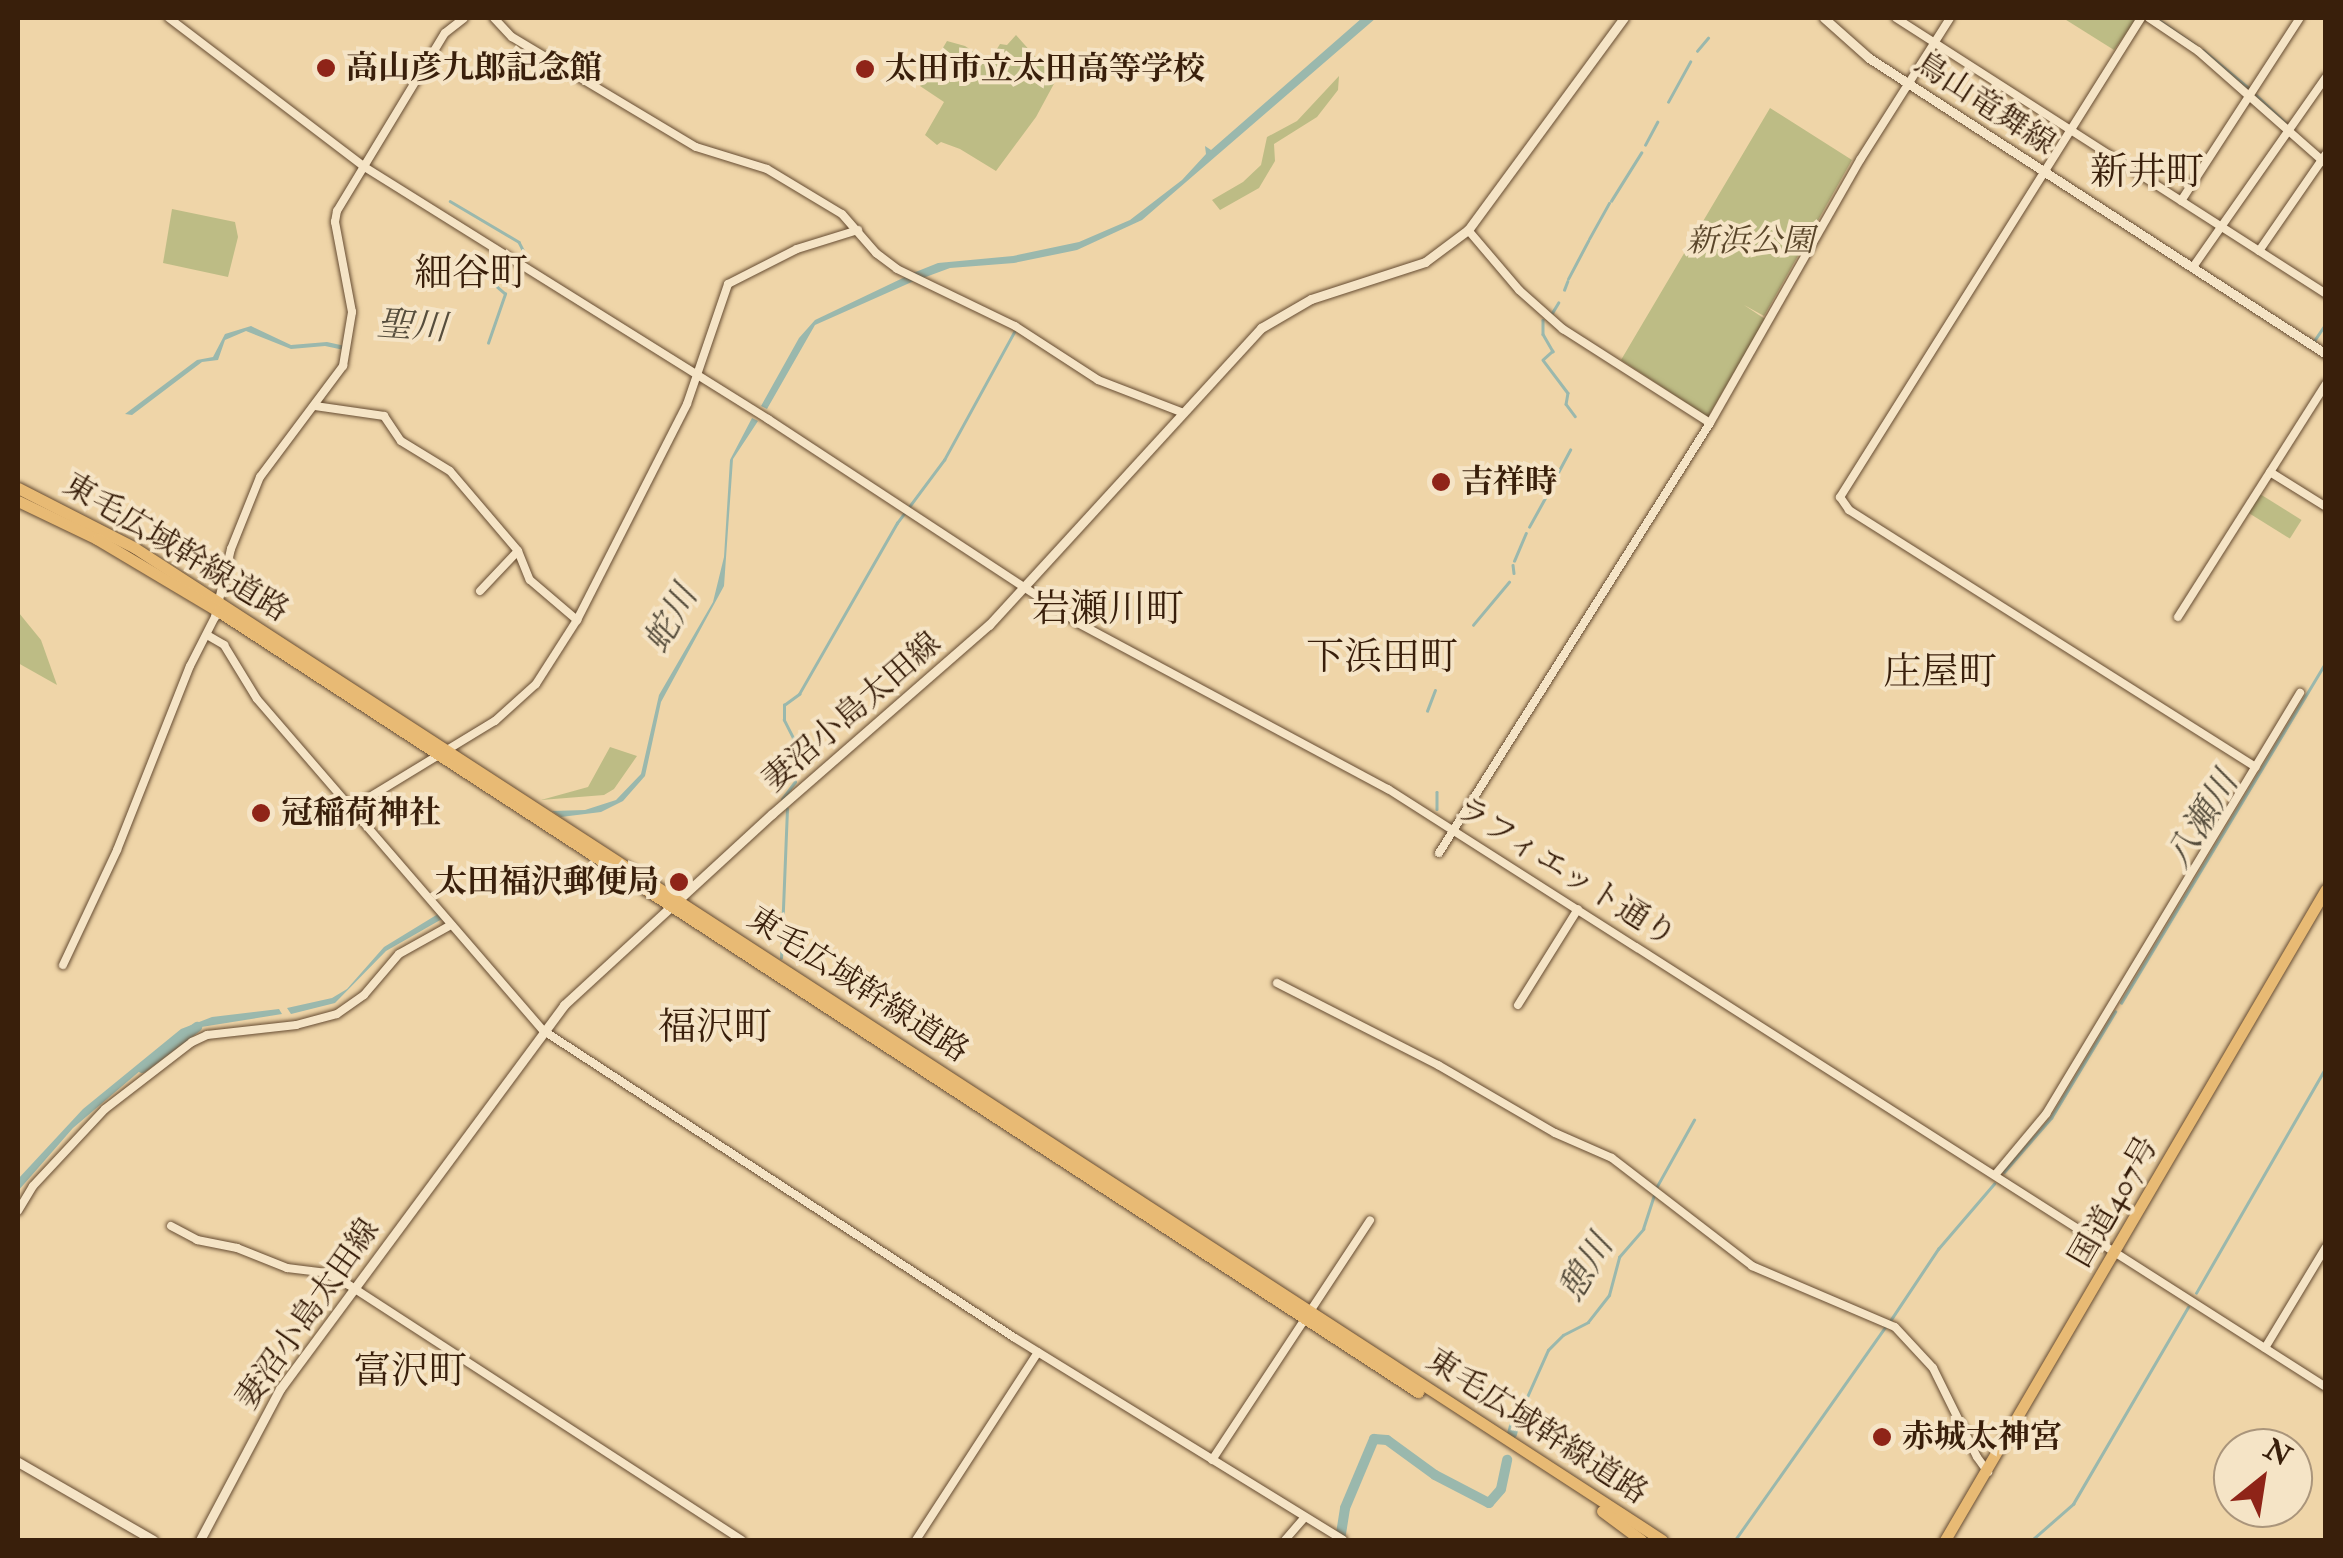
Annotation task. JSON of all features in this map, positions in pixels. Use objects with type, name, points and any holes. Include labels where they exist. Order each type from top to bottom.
[{"type":"highway","name":"東毛広域幹線道路","points":[[24,496],[111,534],[1650,1540]]},
{"type":"highway","name":"国道407号","points":[[1945,1540],[2326,889]]},
{"type":"highway","name":"東毛広域幹線道路","points":[[1308,1316],[1662,1540]]},
{"type":"highway","points":[[1602,1511],[1641,1540]]},
{"type":"highway","points":[[1620,1514],[1670,1540]]},
{"type":"main road","name":"妻沼小島太田線","points":[[200,1540],[266,1411],[564,1006],[1025,588],[1240,348],[1277,318],[1326,293],[1424,262],[1468,230],[1624,18]]},
{"type":"main road","name":"鳥山竜舞線","points":[[1824,18],[1849,43],[1909,84],[2326,354]]},
{"type":"main road","points":[[18,1462],[153,1540]]},
{"type":"street","points":[[168,18],[363,166],[696,374]]},
{"type":"street","points":[[63,965],[117,850],[182,685],[219,607],[231,549],[260,477],[344,366],[352,312],[335,222],[363,166],[445,33],[464,18]]},
{"type":"street","points":[[494,18],[512,37],[696,147],[770,170],[842,214],[876,254],[901,271],[1015,326],[1098,380],[1181,412]]},
{"type":"street","points":[[1896,18],[2326,294]]},
{"type":"street","points":[[1439,853],[1710,422],[1950,18]]},
{"type":"street","points":[[2141,18],[1841,492],[1841,502],[2255,767]]},
{"type":"street","points":[[2150,18],[2251,95],[2324,160],[2259,251]]},
{"type":"street","points":[[2182,202],[2300,18]]},
{"type":"street","points":[[2193,268],[2326,77]]},
{"type":"street","points":[[350,809],[444,754],[524,699],[576,620],[686,404],[728,284],[797,249],[858,230]]},
{"type":"street","points":[[1468,230],[1519,290],[1563,329],[1710,422]]},
{"type":"street","name":"ラフィエット通り","points":[[696,374],[1092,630],[1348,766],[1454,830],[2326,1387]]},
{"type":"street","points":[[2178,617],[2326,384]]},
{"type":"street","points":[[315,406],[384,416],[401,441],[450,471],[518,550],[530,580],[576,620]]},
{"type":"street","points":[[2270,472],[2326,506]]},
{"type":"street","points":[[480,591],[518,550]]},
{"type":"street","points":[[206,635],[224,645],[257,699],[544,1032],[1038,1352],[1340,1538]]},
{"type":"street","points":[[1995,1175],[2046,1114],[2300,693]]},
{"type":"street","points":[[1518,1005],[1578,909]]},
{"type":"street","points":[[18,1212],[33,1186],[105,1109],[192,1042],[207,1035],[301,1024],[337,1014],[364,995],[399,954],[450,924]]},
{"type":"street","points":[[1277,984],[1438,1065],[1541,1125],[1612,1158],[1742,1260],[1895,1327],[1933,1368],[1976,1457],[1988,1472]]},
{"type":"street","points":[[1212,1460],[1370,1220]]},
{"type":"street","points":[[171,1226],[197,1240],[238,1248],[286,1268],[325,1273],[355,1288],[742,1540]]},
{"type":"street","points":[[2265,1348],[2326,1248]]},
{"type":"street","points":[[916,1540],[1038,1352]]},
{"type":"street","points":[[1285,1540],[1305,1517]]},
{"type":"green space","points":[[2063,18],[2137,18],[2114,50]]},
{"type":"green space","points":[[1016,35],[1056,80],[1036,117],[996,171],[960,149],[941,142],[937,145],[925,135],[944,102],[920,86],[947,41],[965,46],[989,62],[1000,44],[1007,45]]},
{"type":"green space","points":[[1339,76],[1338,90],[1317,117],[1274,144],[1275,161],[1259,188],[1220,210],[1212,200],[1243,182],[1261,165],[1267,137],[1297,121]]},
{"type":"green space","name":"新浜公園","points":[[1770,108],[1852,160],[1764,316],[1744,305],[1765,319],[1708,417],[1621,360]]},
{"type":"green space","points":[[172,209],[235,222],[238,237],[228,277],[163,263]]},
{"type":"green space","points":[[2260,494],[2302,520],[2290,539],[2248,513]]},
{"type":"green space","points":[[19,613],[41,640],[57,685],[18,663]]},
{"type":"green space","points":[[610,747],[637,756],[614,789],[604,795],[541,800],[588,787]]},
{"type":"water","points":[[1362,18],[1376,18],[1142,220],[1077,250],[1014,263],[950,268],[923,278],[913,273],[938,263],[1013,256],[1079,242],[1130,220],[1182,180],[1206,154],[1205,146],[1211,150]]},
{"type":"water","points":[[905,277],[914,281],[815,325],[767,409],[761,406],[799,338],[815,320]]},
{"type":"water","points":[[251,326],[291,345],[327,342],[345,346],[344,350],[325,346],[291,349],[246,331],[225,340],[218,360],[202,362],[132,415],[125,414],[197,360],[213,357],[225,334]]},
{"type":"water","points":[[752,418],[758,421],[733,459],[724,586],[661,702],[645,776],[623,801],[601,812],[561,817],[552,811],[585,810],[616,800],[641,774],[659,695],[713,602],[724,557],[730,460]]},
{"type":"water","points":[[438,914],[442,919],[386,951],[335,1003],[291,1014],[287,1008],[332,998],[347,989],[384,947]]},
{"type":"water","points":[[279,1009],[282,1014],[195,1028],[73,1128],[18,1191],[18,1179],[83,1109],[181,1029],[212,1017]]},
{"type":"waterway","points":[[2156,18],[2195,45]]},
{"type":"waterway","points":[[1697,51],[1708,38]]},
{"type":"waterway","points":[[2203,50],[2250,89]]},
{"type":"waterway","points":[[1668,102],[1690,62]]},
{"type":"waterway","points":[[2256,95],[2287,124]]},
{"type":"waterway","points":[[1645,145],[1657,122]]},
{"type":"waterway","points":[[1611,201],[1641,153]]},
{"type":"waterway","points":[[450,201],[519,242],[526,256]]},
{"type":"waterway","points":[[1589,239],[1609,203]]},
{"type":"waterway","points":[[1568,279],[1588,241]]},
{"type":"waterway","points":[[496,282],[507,266]]},
{"type":"waterway","points":[[1564,290],[1567,282]]},
{"type":"waterway","points":[[488,343],[505,294],[497,287]]},
{"type":"waterway","points":[[1552,313],[1558,303]]},
{"type":"waterway","points":[[1543,320],[1543,334],[1553,351],[1543,360],[1568,393],[1566,404],[1575,416]]},
{"type":"waterway","points":[[2314,341],[2326,323]]},
{"type":"waterway","points":[[782,799],[795,782],[789,754],[793,738],[784,720],[784,705],[799,694],[897,523],[944,460],[1014,332]]},
{"type":"waterway","points":[[1547,493],[1570,450]]},
{"type":"waterway","points":[[1529,527],[1545,498]]},
{"type":"waterway","points":[[1514,561],[1526,533]]},
{"type":"waterway","points":[[1513,565],[1514,573]]},
{"type":"waterway","points":[[1473,625],[1509,582]]},
{"type":"waterway","name":"八瀬川","points":[[2121,1003],[2326,662]]},
{"type":"waterway","points":[[1427,711],[1435,690]]},
{"type":"waterway","points":[[1437,792],[1437,809]]},
{"type":"waterway","points":[[781,958],[787,809]]},
{"type":"waterway","name":"八瀬川","points":[[2004,1172],[2051,1118],[2115,1012]]},
{"type":"waterway","name":"蛇川","points":[[142,1068],[197,1027]]},
{"type":"waterway","points":[[2196,1293],[2326,1067]]},
{"type":"waterway","name":"憩川","points":[[1656,1188],[1694,1120]]},
{"type":"waterway","name":"八瀬川","points":[[1890,1321],[1938,1249],[1994,1184]]},
{"type":"waterway","name":"憩川","points":[[1514,1426],[1548,1350],[1563,1335],[1588,1322],[1609,1295],[1619,1257],[1643,1229],[1654,1196]]},
{"type":"waterway","points":[[2032,1540],[2073,1504],[2188,1307]]},
{"type":"waterway","name":"八瀬川","points":[[1735,1540],[1885,1327]]},
{"type":"waterway","name":"憩川","points":[[1512,1434],[1514,1426]]},
{"type":"waterway","name":"憩川","points":[[1340,1540],[1345,1508],[1374,1439],[1387,1440],[1435,1475],[1489,1503],[1501,1489],[1507,1460]]},
{"type":"place","name":"高山彦九郎記念館","points":[[326,68]]},
{"type":"place","name":"太田市立太田高等学校","points":[[865,69]]},
{"type":"place","name":"吉祥時","points":[[1441,482]]},
{"type":"place","name":"冠稲荷神社","points":[[261,813]]},
{"type":"place","name":"太田福沢郵便局","points":[[679,882]]},
{"type":"place","name":"赤城太神宮","points":[[1882,1437]]},
{"type":"district","name":"新井町","points":[[2147,173]]},
{"type":"district","name":"細谷町","points":[[471,274]]},
{"type":"district","name":"岩瀬川町","points":[[1108,610]]},
{"type":"district","name":"下浜田町","points":[[1382,658]]},
{"type":"district","name":"庄屋町","points":[[1940,673]]},
{"type":"district","name":"福沢町","points":[[715,1028]]},
{"type":"district","name":"富沢町","points":[[410,1372]]},
{"type":"water label","name":"聖川","points":[[412,326]]}]
